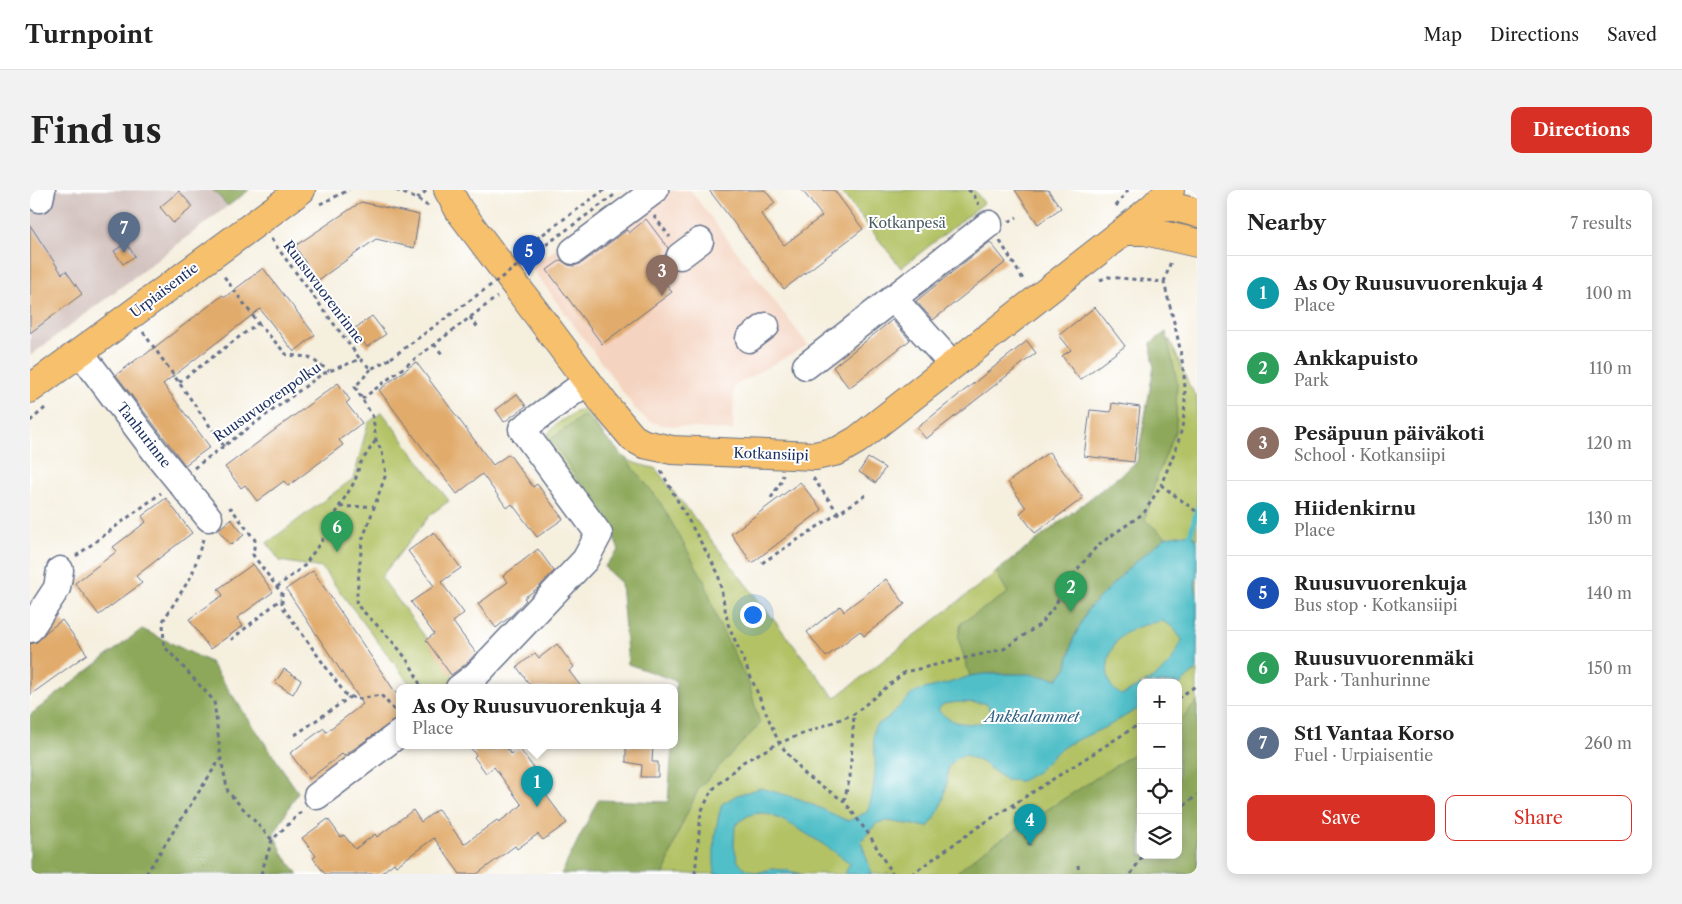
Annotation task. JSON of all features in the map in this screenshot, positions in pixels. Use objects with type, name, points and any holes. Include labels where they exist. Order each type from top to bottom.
[{"type":"main road","name":"Kotkansiipi","points":[[426,190],[454,200],[513,263],[588,381],[623,428],[633,438],[644,444],[672,450],[815,456],[838,451],[857,440],[1118,222],[1162,198],[1174,207],[1197,213]]},
{"type":"main road","name":"Urpiaisentie","points":[[30,389],[301,191]]},
{"type":"main road","points":[[1118,222],[1145,231],[1197,243]]},
{"type":"street","points":[[573,251],[653,201]]},
{"type":"street","points":[[806,366],[989,224]]},
{"type":"street","points":[[673,254],[700,241]]},
{"type":"street","points":[[893,298],[943,354]]},
{"type":"street","name":"Tanhurinne","points":[[80,352],[209,518]]},
{"type":"street","points":[[464,684],[476,675],[586,560],[599,534],[522,429],[588,381]]},
{"type":"street","points":[[30,629],[56,588],[60,570]]},
{"type":"street","points":[[317,796],[396,736]]},
{"type":"path","points":[[396,190],[416,199],[426,190]]},
{"type":"path","points":[[513,263],[604,190]]},
{"type":"path","points":[[1118,222],[1128,190]]},
{"type":"path","points":[[419,684],[416,674],[392,641],[356,604],[362,541],[386,474],[382,452],[376,440],[373,417],[354,387],[371,369],[391,358],[617,193]]},
{"type":"path","points":[[653,201],[673,254],[657,278]]},
{"type":"path","name":"Ruusuvuorenrinne","points":[[270,239],[360,359]]},
{"type":"path","points":[[695,874],[700,812],[712,790],[743,762],[779,743],[854,714],[905,672],[1004,649],[1040,625],[1052,610],[1076,571],[1098,545],[1144,513],[1161,486],[1182,428],[1185,403],[1183,362],[1164,282],[1172,258]]},
{"type":"path","points":[[223,276],[258,323],[287,355],[309,357],[329,371]]},
{"type":"path","points":[[1094,283],[1108,277],[1164,282]]},
{"type":"path","points":[[362,399],[499,296]]},
{"type":"path","points":[[470,317],[478,328]]},
{"type":"path","points":[[179,382],[258,323]]},
{"type":"path","points":[[145,335],[224,446]]},
{"type":"path","points":[[434,344],[442,354]]},
{"type":"path","points":[[360,359],[371,369]]},
{"type":"path","name":"Ruusuvuorenpolku","points":[[60,570],[75,556],[322,374],[360,359]]},
{"type":"path","points":[[277,587],[304,566],[327,534],[339,507],[355,481],[360,464],[376,440]]},
{"type":"path","points":[[657,463],[718,573],[728,624],[779,743],[805,775],[844,801],[852,810],[892,874]]},
{"type":"path","points":[[771,498],[781,482],[785,468]]},
{"type":"path","points":[[812,477],[838,514]]},
{"type":"path","points":[[1161,486],[1197,512]]},
{"type":"path","points":[[762,563],[869,493]]},
{"type":"path","points":[[339,507],[374,506]]},
{"type":"path","points":[[272,840],[228,792],[220,759],[214,701],[164,646],[163,621],[192,575],[209,518],[231,508],[254,540],[253,555],[282,594],[282,606],[346,694],[358,699],[381,695],[396,712]]},
{"type":"path","points":[[231,640],[282,599]]},
{"type":"path","points":[[1182,695],[1197,685]]},
{"type":"path","points":[[295,735],[351,696]]},
{"type":"path","points":[[844,801],[850,777],[854,714]]},
{"type":"path","points":[[912,874],[978,827],[1139,724]]},
{"type":"path","points":[[146,874],[220,759]]},
{"type":"path","points":[[1182,808],[1197,795]]},
{"type":"path","points":[[261,874],[272,840],[317,796]]},
{"type":"path","points":[[1013,805],[1030,845]]},
{"type":"path","points":[[1131,874],[1140,859]]},
{"type":"path","points":[[1078,865],[1079,874]]},
{"type":"shaded area","points":[[30,190],[213,190],[228,206],[30,356]]},
{"type":"shaded area","points":[[635,190],[690,190],[808,345],[734,386],[733,431],[662,425],[649,421],[636,410],[531,267]]},
{"type":"green space","points":[[213,190],[249,190],[228,206]]},
{"type":"green space","name":"Kotkanpesä","points":[[840,190],[974,190],[984,203],[901,268]]},
{"type":"green space","points":[[1166,332],[1177,381],[1176,430],[1156,479],[1145,520],[1166,537],[1133,564],[1088,609],[1073,640],[1067,667],[1058,679],[1014,674],[970,676],[958,638],[961,623],[1008,593],[996,572],[1137,462],[1154,367],[1151,343]]},
{"type":"green space","points":[[1170,340],[1189,385],[1197,397],[1197,874],[661,874],[726,652],[618,541],[547,442],[549,432],[575,412],[585,411],[613,447],[627,459],[655,468],[835,698],[1137,462],[1154,367],[1151,343]]},
{"type":"green space","points":[[382,412],[449,501],[431,514],[381,577],[457,680],[450,684],[410,684],[322,568],[280,561],[267,543],[354,478],[368,423]]},
{"type":"green space","points":[[584,415],[626,459],[659,500],[705,582],[718,622],[749,684],[760,724],[699,788],[677,835],[664,874],[561,874],[598,800],[668,802],[672,749],[678,749],[678,684],[676,684],[676,681],[628,664],[621,583],[604,567],[619,550],[609,527],[551,439]]},
{"type":"green space","points":[[142,629],[210,662],[298,792],[274,834],[284,856],[298,874],[30,874],[30,715]]},
{"type":"green space","points":[[1197,702],[1197,874],[955,874],[980,853],[1137,752],[1137,859],[1182,859],[1182,718]]},
{"type":"water","name":"Ankkalammet","points":[[1191,533],[1197,541],[1197,576],[1195,583],[1197,599],[1197,669],[1182,682],[1182,679],[1151,679],[1168,666],[1182,640],[1173,627],[1162,621],[1137,627],[1121,637],[1113,647],[1108,663],[1108,678],[1111,685],[1122,695],[1137,687],[1137,709],[1108,726],[1062,747],[1037,772],[1021,781],[1006,780],[980,761],[965,755],[958,757],[948,767],[947,784],[941,807],[928,827],[887,821],[877,823],[861,841],[872,874],[845,874],[850,863],[794,826],[762,813],[747,816],[735,826],[734,846],[738,862],[746,869],[757,873],[771,869],[801,874],[715,874],[715,839],[722,804],[737,795],[761,788],[800,799],[848,821],[867,812],[875,776],[873,736],[875,726],[888,718],[913,693],[970,676],[983,674],[1029,674],[1058,679],[1067,667],[1073,640],[1088,609],[1133,564],[1166,537]],"holes":[[[959,702],[984,703],[988,705],[990,712],[980,723],[967,724],[957,722],[947,718],[938,710],[943,704]]]},
{"type":"building","points":[[709,190],[765,190],[775,203],[761,214],[784,245],[822,216],[802,190],[834,190],[863,229],[784,289]]},
{"type":"building","points":[[1015,190],[1048,190],[1061,208],[1038,224]]},
{"type":"building","points":[[179,191],[193,207],[173,223],[160,207]]},
{"type":"building","points":[[361,202],[419,215],[414,248],[376,239],[317,281],[295,246]]},
{"type":"building","points":[[646,219],[668,248],[665,256],[653,265],[672,292],[602,344],[547,270],[561,260],[568,265],[574,266],[582,263],[627,230],[629,233]]},
{"type":"building","points":[[30,225],[62,274],[66,271],[82,294],[30,333]]},
{"type":"building","points":[[990,242],[1006,262],[933,320],[916,301]]},
{"type":"building","points":[[126,243],[135,256],[123,264],[114,251]]},
{"type":"building","points":[[263,268],[315,335],[294,352],[260,309],[163,384],[210,447],[185,465],[116,375],[223,295],[225,297]]},
{"type":"building","points":[[1095,307],[1125,346],[1080,380],[1062,356],[1071,350],[1059,335]]},
{"type":"building","points":[[372,316],[386,334],[367,347],[354,329]]},
{"type":"building","points":[[892,320],[910,340],[849,388],[833,367]]},
{"type":"building","points":[[1027,341],[1036,353],[926,439],[917,428]]},
{"type":"building","points":[[416,362],[493,465],[509,454],[533,487],[537,484],[563,519],[537,537],[512,504],[507,508],[482,474],[457,494],[379,390]]},
{"type":"building","points":[[338,383],[350,400],[346,403],[362,423],[339,440],[343,445],[288,486],[284,481],[257,501],[245,485],[241,488],[225,467]]},
{"type":"building","points":[[517,394],[526,406],[504,422],[496,410]]},
{"type":"building","points":[[1112,403],[1140,407],[1134,462],[1084,456],[1090,410],[1111,412]]},
{"type":"building","points":[[1049,452],[1083,498],[1035,533],[1020,513],[1026,508],[1008,482]]},
{"type":"building","points":[[868,458],[885,468],[876,483],[859,472]]},
{"type":"building","points":[[800,482],[822,510],[752,563],[731,534]]},
{"type":"building","points":[[166,498],[192,533],[136,576],[142,583],[99,615],[75,583],[117,551],[113,547],[146,522],[142,516]]},
{"type":"building","points":[[231,519],[244,535],[231,545],[218,530]]},
{"type":"building","points":[[434,532],[461,568],[441,582],[464,613],[453,622],[476,653],[466,664],[451,675],[426,640],[434,634],[411,602],[434,586],[408,551]]},
{"type":"building","points":[[538,549],[554,571],[538,588],[524,598],[526,600],[511,616],[496,628],[478,604],[508,582],[503,576]]},
{"type":"building","points":[[253,564],[273,592],[237,618],[243,626],[210,649],[189,619],[223,595],[218,589]]},
{"type":"building","points":[[313,571],[396,693],[396,719],[344,756],[342,754],[309,779],[290,753],[324,728],[326,732],[363,704],[286,589]]},
{"type":"building","points":[[886,579],[905,604],[864,636],[860,631],[826,657],[807,632],[840,606],[844,611]]},
{"type":"building","points":[[62,620],[87,654],[30,695],[30,644],[37,642],[46,632]]},
{"type":"building","points":[[557,644],[574,667],[569,671],[579,684],[529,684],[517,667],[535,653],[539,658]]},
{"type":"building","points":[[284,669],[301,680],[293,694],[275,683]]},
{"type":"building","points":[[471,749],[507,749],[511,754],[520,749],[536,771],[531,775],[567,823],[543,840],[538,834],[517,849],[515,846],[477,874],[460,874],[434,838],[396,866],[394,863],[380,874],[325,874],[313,858],[316,856],[302,838],[328,819],[341,837],[344,835],[355,849],[375,834],[377,837],[413,810],[421,822],[438,809],[464,844],[497,820],[499,822],[522,805],[494,767],[486,773],[474,757],[476,755]]},
{"type":"building","points":[[626,749],[653,749],[652,762],[658,762],[658,777],[641,777],[642,765],[626,762]]},
{"type":"waterway","points":[[1191,533],[1197,508]]},
{"type":"place","name":"St1 Vantaa Korso","points":[[124,253]]},
{"type":"place","name":"Ruusuvuorenkuja","points":[[529,276]]},
{"type":"place","name":"Pesäpuun päiväkoti","points":[[662,296]]},
{"type":"place","name":"Ruusuvuorenmäki","points":[[337,552]]},
{"type":"place","name":"Ankkapuisto","points":[[1071,612]]},
{"type":"place","name":"As Oy Ruusuvuorenkuja 4","points":[[537,807]]},
{"type":"place","name":"Hiidenkirnu","points":[[1030,845]]}]
